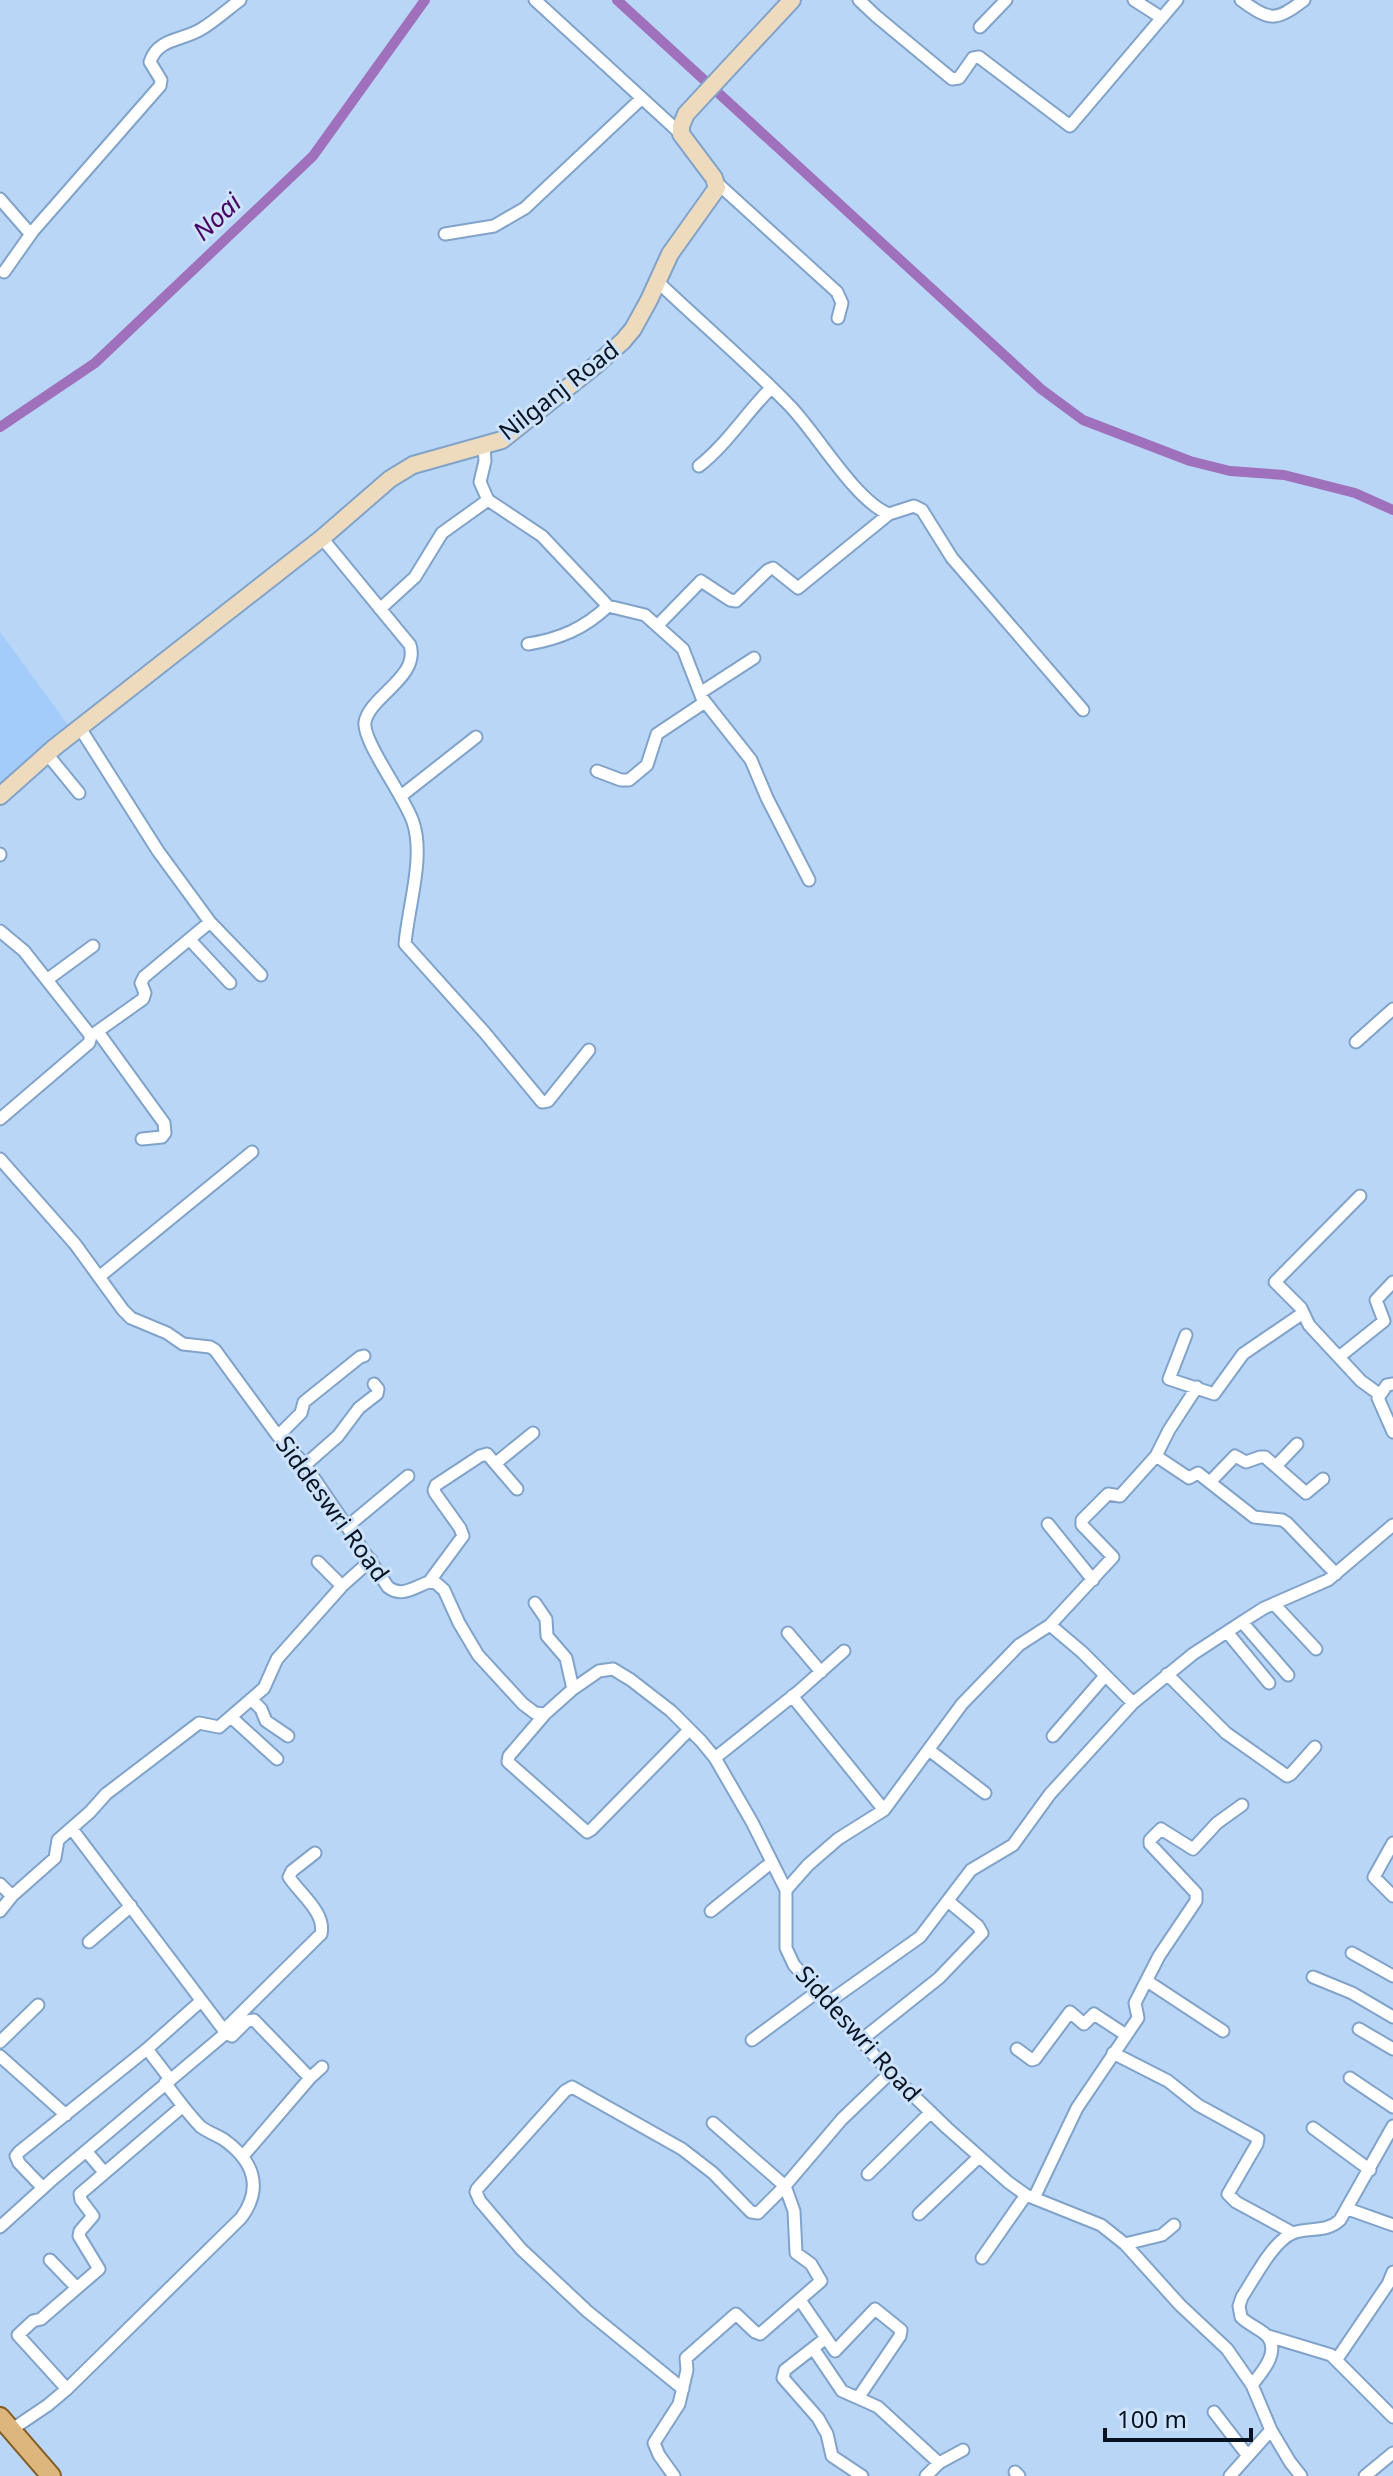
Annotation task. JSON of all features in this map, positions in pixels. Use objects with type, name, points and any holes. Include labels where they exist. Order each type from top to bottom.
[{"type":"main road","points":[[6,2423],[47,2475]]},
{"type":"street","points":[[4,272],[33,231],[160,86],[161,80],[150,62],[151,57],[167,41],[202,29],[240,0]]},
{"type":"street","points":[[535,0],[681,134],[716,182],[837,292],[842,303],[838,318]]},
{"type":"street","points":[[681,134],[682,121],[699,100],[792,0]]},
{"type":"street","points":[[859,0],[952,79],[959,78],[973,58],[979,57],[1070,126],[1177,0]]},
{"type":"street","points":[[980,27],[1006,0]]},
{"type":"street","points":[[1134,0],[1162,18]]},
{"type":"street","points":[[1241,0],[1260,14],[1274,18],[1286,14],[1304,0]]},
{"type":"street","points":[[445,234],[494,226],[525,208],[641,99]]},
{"type":"street","name":"Nilganj Road","points":[[0,796],[47,754],[322,538],[399,473],[413,465],[502,440],[623,341],[642,314],[670,254],[713,195],[716,182]]},
{"type":"street","points":[[0,199],[27,230],[33,231]]},
{"type":"street","points":[[658,282],[792,407],[852,482],[878,509],[889,514]]},
{"type":"street","points":[[699,466],[723,445],[771,388]]},
{"type":"street","points":[[484,445],[485,461],[480,482],[488,500],[542,536],[608,606],[645,615],[683,649],[702,698],[751,760],[809,880]]},
{"type":"street","points":[[380,609],[415,577],[440,535],[488,500]]},
{"type":"street","points":[[658,625],[701,581],[736,601],[773,568],[798,588],[889,514],[909,506],[918,507],[952,558],[1083,710]]},
{"type":"street","points":[[322,538],[410,645],[412,659],[365,722],[369,743],[401,796],[412,818],[417,838],[406,940],[408,948],[542,1102],[548,1101],[589,1050]]},
{"type":"street","points":[[528,644],[578,630],[608,606]]},
{"type":"street","points":[[597,771],[629,780],[647,765],[657,734],[754,658]]},
{"type":"street","points":[[80,728],[158,851],[210,922],[261,975]]},
{"type":"street","points":[[401,796],[476,737]]},
{"type":"street","points":[[47,754],[79,793]]},
{"type":"street","points":[[0,1119],[89,1043],[95,1034],[143,999],[145,993],[141,983],[144,977],[210,922]]},
{"type":"street","points":[[0,931],[20,947],[95,1034],[164,1123],[165,1133],[162,1137],[142,1139]]},
{"type":"street","points":[[190,940],[230,983]]},
{"type":"street","points":[[48,979],[93,946]]},
{"type":"street","points":[[1356,1042],[1393,1009]]},
{"type":"street","points":[[99,1277],[252,1152]]},
{"type":"street","name":"Siddeswri Road","points":[[0,1159],[75,1244],[131,1318],[167,1333],[183,1344],[215,1350],[278,1436],[305,1465],[393,1591],[406,1592],[429,1582]]},
{"type":"street","points":[[1360,1196],[1275,1282],[1301,1308],[1309,1325],[1361,1381],[1379,1394]]},
{"type":"street","points":[[1339,1357],[1384,1321],[1376,1300],[1393,1282]]},
{"type":"street","points":[[1186,1335],[1169,1379],[1213,1394],[1243,1354],[1303,1313]]},
{"type":"street","points":[[278,1436],[301,1413],[306,1401],[364,1356]]},
{"type":"street","points":[[305,1465],[338,1436],[364,1403],[377,1394],[374,1384]]},
{"type":"street","points":[[1393,1384],[1387,1385],[1379,1394],[1378,1402],[1393,1432]]},
{"type":"street","points":[[786,1890],[808,1865],[838,1839],[884,1810],[962,1704],[1019,1645],[1050,1625],[1113,1557],[1082,1525],[1082,1520],[1108,1494],[1120,1496],[1156,1456],[1197,1387]]},
{"type":"street","points":[[496,1463],[533,1433]]},
{"type":"street","points":[[1276,1466],[1297,1444]]},
{"type":"street","points":[[517,1489],[489,1455],[484,1454],[434,1487],[463,1536],[429,1582],[436,1583],[444,1590],[469,1641],[490,1669],[529,1709],[545,1714]]},
{"type":"street","points":[[1156,1456],[1189,1478],[1197,1472],[1254,1517],[1287,1523],[1336,1574]]},
{"type":"street","points":[[1210,1482],[1235,1456],[1246,1462],[1265,1457],[1306,1493],[1323,1479]]},
{"type":"street","points":[[348,1526],[408,1476]]},
{"type":"street","points":[[1048,1524],[1093,1580]]},
{"type":"street","points":[[827,2003],[920,1937],[974,1867],[1004,1853],[1013,1845],[1050,1794],[1133,1703],[1167,1674],[1242,1622],[1336,1574],[1393,1525]]},
{"type":"street","points":[[0,1911],[12,1896],[55,1858],[58,1840],[106,1794],[199,1723],[218,1728],[267,1685],[277,1659],[342,1586],[371,1560]]},
{"type":"street","points":[[318,1562],[342,1586]]},
{"type":"street","points":[[535,1603],[546,1619],[547,1636],[566,1658],[573,1689]]},
{"type":"street","points":[[1274,1604],[1316,1649]]},
{"type":"street","points":[[1242,1622],[1288,1675]]},
{"type":"street","points":[[1050,1625],[1133,1703]]},
{"type":"street","points":[[1227,1632],[1269,1683]]},
{"type":"street","points":[[788,1633],[821,1672]]},
{"type":"street","points":[[715,1758],[844,1651]]},
{"type":"street","name":"Siddeswri Road","points":[[689,1730],[587,1832],[508,1762],[509,1756],[545,1714],[599,1671],[613,1669],[671,1711],[689,1730],[715,1758],[786,1890],[787,1952],[794,1965],[890,2073],[1008,2182],[1030,2197],[1101,2225],[1125,2244],[1180,2305],[1222,2343],[1252,2385],[1271,2430],[1301,2476]]},
{"type":"street","points":[[1167,1674],[1226,1733],[1287,1776],[1315,1747]]},
{"type":"street","points":[[1053,1736],[1105,1676]]},
{"type":"street","points":[[792,1696],[884,1810]]},
{"type":"street","points":[[251,1699],[261,1709],[266,1721],[288,1736]]},
{"type":"street","points":[[231,1717],[277,1759]]},
{"type":"street","points":[[929,1750],[985,1793]]},
{"type":"street","points":[[982,2258],[1030,2197],[1077,2108],[1138,2018],[1135,2003],[1159,1956],[1194,1906],[1197,1897],[1150,1844],[1150,1840],[1159,1829],[1163,1829],[1193,1849],[1224,1816],[1242,1805]]},
{"type":"street","points":[[72,1829],[225,2032],[232,2036],[247,2021],[254,2020],[310,2078]]},
{"type":"street","points":[[1393,1843],[1374,1877],[1393,1896]]},
{"type":"street","points":[[0,2227],[225,2032],[321,1934],[320,1918],[289,1877],[315,1853]]},
{"type":"street","points":[[711,1911],[772,1862]]},
{"type":"street","points":[[0,1884],[12,1896]]},
{"type":"street","points":[[860,2041],[939,1978],[981,1935],[978,1926],[948,1901]]},
{"type":"street","points":[[89,1942],[131,1906]]},
{"type":"street","points":[[1352,1953],[1393,1976]]},
{"type":"street","points":[[1313,1977],[1352,1993],[1393,2017]]},
{"type":"street","points":[[1147,1981],[1223,2031]]},
{"type":"street","points":[[752,2040],[817,1992]]},
{"type":"street","points":[[43,2188],[16,2156],[201,2001]]},
{"type":"street","points":[[0,2042],[38,2005]]},
{"type":"street","points":[[1017,2049],[1035,2059],[1070,2012],[1084,2024],[1094,2014],[1126,2035]]},
{"type":"street","points":[[1359,2029],[1393,2049]]},
{"type":"street","points":[[6,2423],[48,2405],[67,2389],[241,2218],[252,2201],[254,2187],[251,2171],[243,2156],[202,2127],[183,2106],[147,2049]]},
{"type":"street","points":[[1113,2053],[1168,2081],[1198,2105],[1258,2138],[1228,2194],[1236,2202],[1293,2233]]},
{"type":"street","points":[[0,2056],[66,2115]]},
{"type":"street","points":[[243,2156],[322,2067]]},
{"type":"street","points":[[683,2389],[613,2334],[521,2249],[480,2201],[477,2189],[572,2087],[682,2149],[717,2176],[751,2212],[758,2213],[842,2119],[890,2073]]},
{"type":"street","points":[[1350,2078],[1393,2107]]},
{"type":"street","points":[[67,2389],[18,2335],[99,2268],[79,2236],[93,2216],[80,2194],[183,2106]]},
{"type":"street","points":[[868,2174],[931,2112]]},
{"type":"street","points":[[674,2476],[654,2443],[677,2408],[687,2370],[686,2358],[734,2315],[739,2315],[759,2334],[821,2281],[811,2264],[796,2253],[794,2211],[785,2186],[713,2123]]},
{"type":"street","points":[[1393,2126],[1340,2220],[1329,2228],[1293,2233],[1274,2248],[1239,2306],[1241,2317],[1268,2336],[1326,2352],[1337,2359],[1393,2417]]},
{"type":"street","points":[[1313,2128],[1370,2170]]},
{"type":"street","points":[[86,2151],[104,2172]]},
{"type":"street","points":[[919,2214],[979,2157]]},
{"type":"street","points":[[1348,2209],[1393,2225]]},
{"type":"street","points":[[1125,2244],[1162,2235],[1174,2225]]},
{"type":"street","points":[[50,2260],[77,2288]]},
{"type":"street","points":[[1337,2359],[1393,2272]]},
{"type":"street","points":[[800,2300],[834,2350],[875,2309],[901,2330],[902,2334],[858,2398]]},
{"type":"street","points":[[1252,2385],[1271,2355],[1268,2336]]},
{"type":"street","points":[[826,2338],[785,2370],[783,2378],[818,2418],[827,2434],[832,2456],[862,2476]]},
{"type":"street","points":[[813,2348],[842,2391],[878,2407],[939,2463]]},
{"type":"street","points":[[1214,2412],[1248,2456]]},
{"type":"street","points":[[1230,2476],[1271,2430]]},
{"type":"street","points":[[926,2476],[939,2463],[963,2450]]},
{"type":"street","points":[[1365,2476],[1393,2453]]},
{"type":"shaded area","points":[[0,632],[68,725],[0,783]]},
{"type":"waterway","name":"Noai","points":[[0,427],[95,363],[313,156],[425,0]]},
{"type":"waterway","points":[[617,0],[1041,389],[1083,420],[1190,461],[1230,471],[1284,475],[1355,493],[1393,510]]}]
